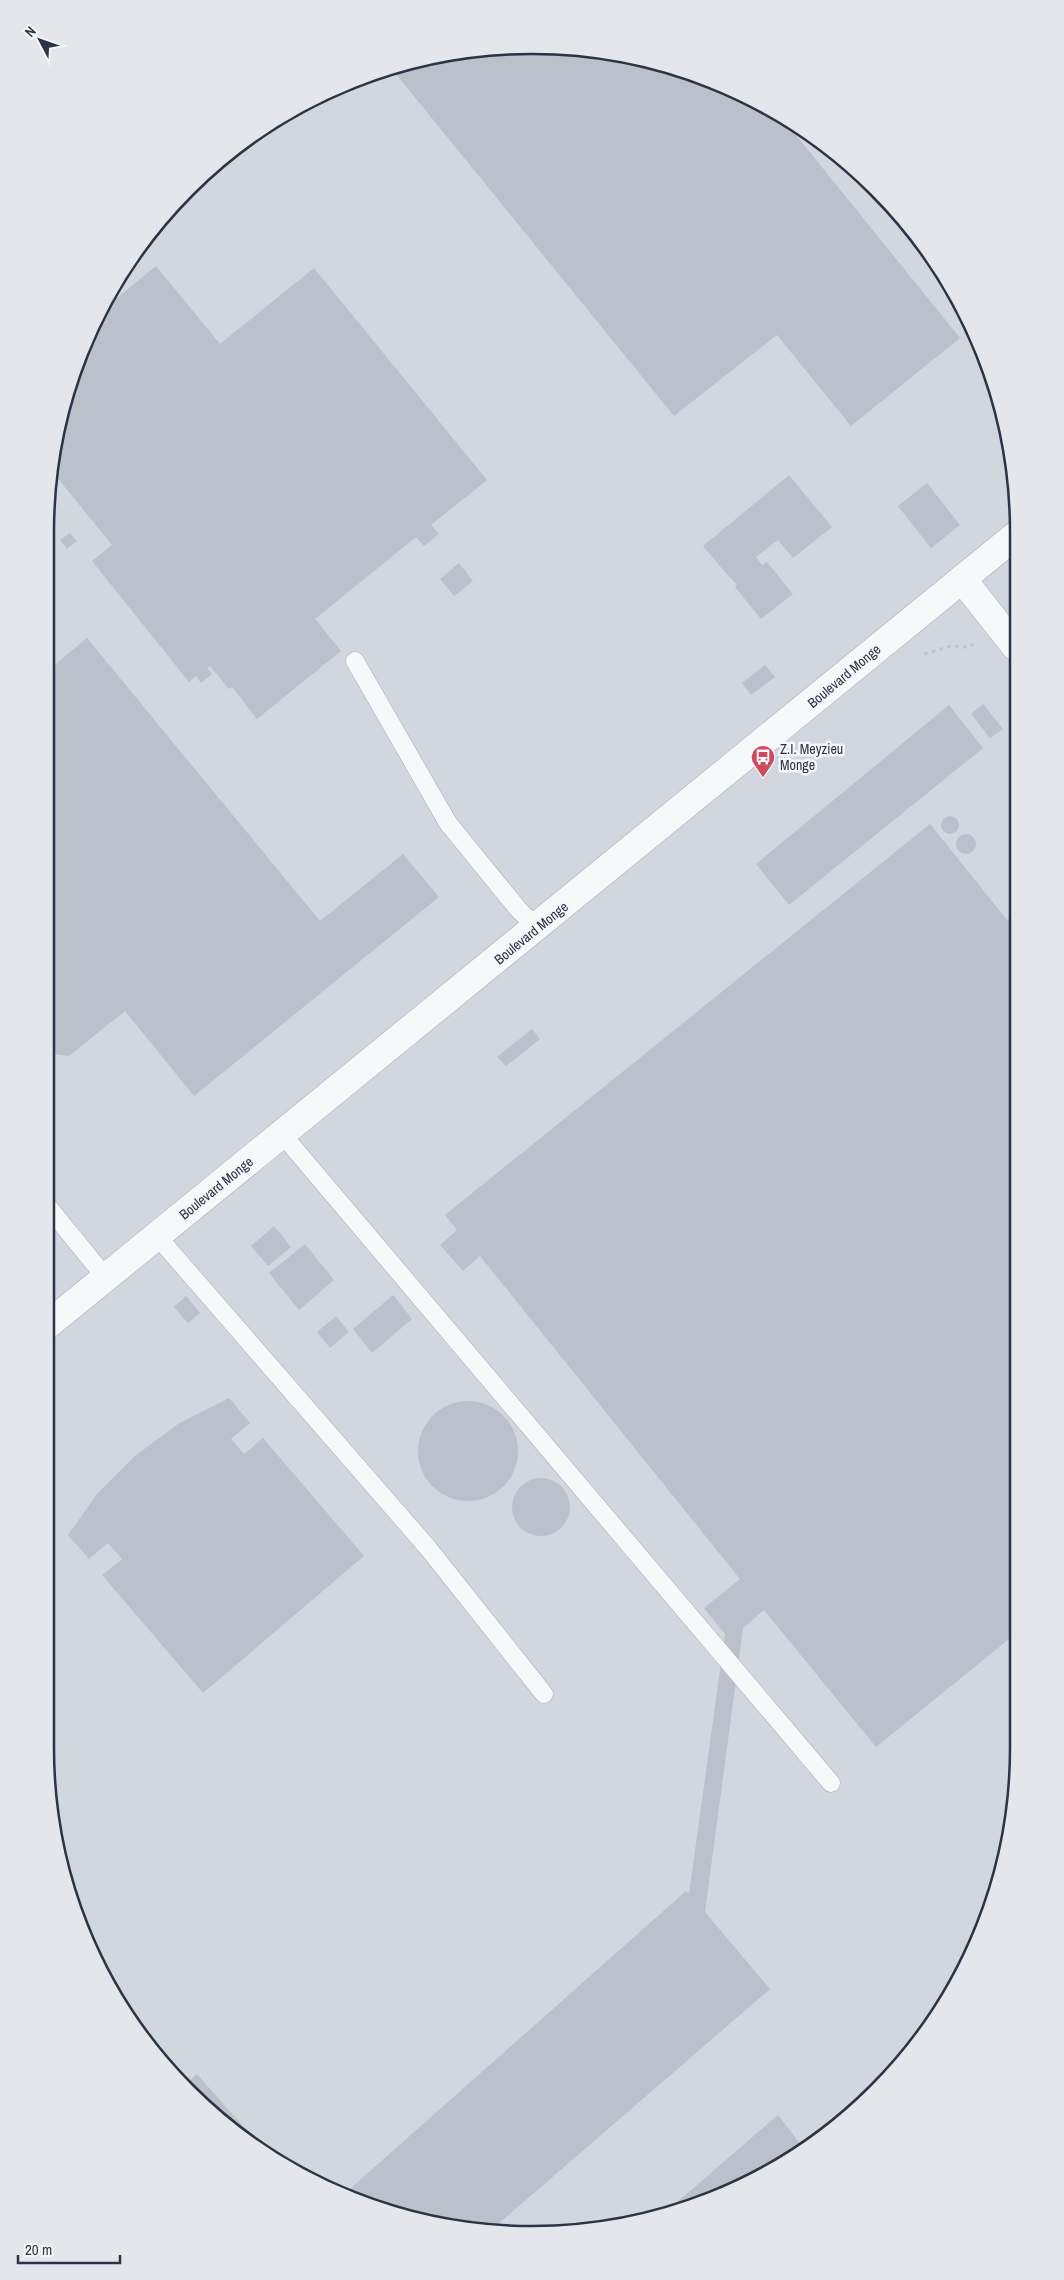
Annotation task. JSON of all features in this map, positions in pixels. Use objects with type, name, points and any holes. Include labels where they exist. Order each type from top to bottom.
[{"type":"street","name":"Boulevard Monge","points":[[54,1320],[537,928],[1010,540]]},
{"type":"street","points":[[962,579],[1010,640]]},
{"type":"lane","points":[[355,661],[448,823],[518,909],[537,928]]},
{"type":"lane","points":[[282,1134],[831,1782]]},
{"type":"lane","points":[[54,1214],[106,1278]]},
{"type":"lane","points":[[157,1236],[428,1548],[544,1694]]},
{"type":"shaded area","points":[[532,54],[594,58],[625,63],[686,79],[715,90],[771,118],[798,134],[823,153],[870,194],[911,241],[930,266],[946,293],[974,349],[994,408],[1006,470],[1010,532],[1010,1748],[1006,1810],[1001,1841],[985,1902],[974,1931],[961,1960],[930,2014],[892,2063],[847,2108],[823,2127],[798,2146],[744,2177],[686,2201],[656,2210],[594,2222],[532,2226],[501,2225],[439,2217],[378,2201],[320,2177],[293,2162],[266,2146],[217,2108],[172,2063],[134,2014],[103,1960],[90,1931],[70,1872],[58,1810],[55,1779],[54,532],[58,470],[63,439],[79,378],[90,349],[103,320],[134,266],[172,217],[194,194],[217,172],[266,134],[320,103],[349,90],[408,70],[439,63],[501,55]]},
{"type":"building","points":[[532,54],[563,55],[625,63],[656,70],[686,79],[744,103],[792,131],[960,338],[851,426],[777,335],[674,416],[396,74],[439,63],[470,58]]},
{"type":"building","points":[[156,266],[220,344],[314,268],[487,480],[431,525],[439,534],[424,546],[416,537],[315,619],[341,651],[257,719],[232,687],[229,689],[210,666],[207,668],[212,674],[201,683],[196,676],[189,682],[92,561],[112,545],[57,478],[63,439],[79,378],[103,320],[114,301]]},
{"type":"building","points":[[789,475],[832,527],[793,558],[778,540],[756,557],[762,565],[767,562],[793,594],[761,619],[735,587],[737,585],[703,546]]},
{"type":"building","points":[[927,483],[960,525],[931,548],[898,506]]},
{"type":"building","points":[[70,533],[77,541],[67,549],[60,540]]},
{"type":"building","points":[[459,563],[473,581],[454,596],[440,579]]},
{"type":"building","points":[[87,638],[320,921],[403,854],[439,897],[194,1096],[125,1011],[69,1056],[54,1054],[54,666]]},
{"type":"building","points":[[765,665],[775,677],[751,695],[742,683]]},
{"type":"building","points":[[983,704],[1003,729],[990,738],[971,714]]},
{"type":"building","points":[[949,705],[983,748],[789,905],[756,864]]},
{"type":"building","points":[[946,816],[954,816],[959,821],[957,832],[946,834],[941,829],[941,821]]},
{"type":"building","points":[[930,824],[1007,920],[1010,918],[1010,1638],[876,1747],[764,1610],[743,1628],[705,1912],[770,1989],[497,2225],[439,2217],[408,2210],[349,2190],[686,1891],[689,1894],[725,1634],[704,1608],[740,1579],[480,1256],[463,1271],[440,1245],[457,1230],[445,1215]]},
{"type":"building","points":[[966,834],[973,837],[976,844],[973,851],[966,854],[959,851],[956,844],[959,837]]},
{"type":"building","points":[[532,1029],[540,1039],[506,1066],[497,1057]]},
{"type":"building","points":[[274,1226],[291,1247],[268,1266],[251,1246]]},
{"type":"building","points":[[305,1244],[334,1280],[299,1310],[269,1273]]},
{"type":"building","points":[[393,1295],[412,1319],[372,1353],[353,1329]]},
{"type":"building","points":[[186,1296],[200,1313],[188,1323],[174,1307]]},
{"type":"building","points":[[336,1316],[349,1332],[330,1348],[317,1332]]},
{"type":"building","points":[[229,1398],[250,1423],[231,1439],[244,1454],[263,1438],[364,1556],[203,1693],[102,1575],[122,1559],[108,1543],[89,1559],[68,1535],[97,1494],[135,1456],[178,1424]]},
{"type":"building","points":[[468,1401],[487,1405],[503,1416],[514,1432],[518,1451],[514,1470],[503,1486],[487,1497],[468,1501],[449,1497],[433,1486],[422,1470],[418,1451],[422,1432],[433,1416],[449,1405]]},
{"type":"building","points":[[541,1478],[552,1480],[565,1491],[570,1507],[568,1518],[557,1531],[541,1536],[530,1534],[517,1523],[512,1507],[514,1496],[525,1483]]},
{"type":"building","points":[[197,2074],[249,2133],[217,2108],[189,2081]]},
{"type":"building","points":[[778,2115],[800,2144],[744,2177],[675,2204]]},
{"type":"place","name":"Z.I. Meyzieu Monge","points":[[763,778]]}]
